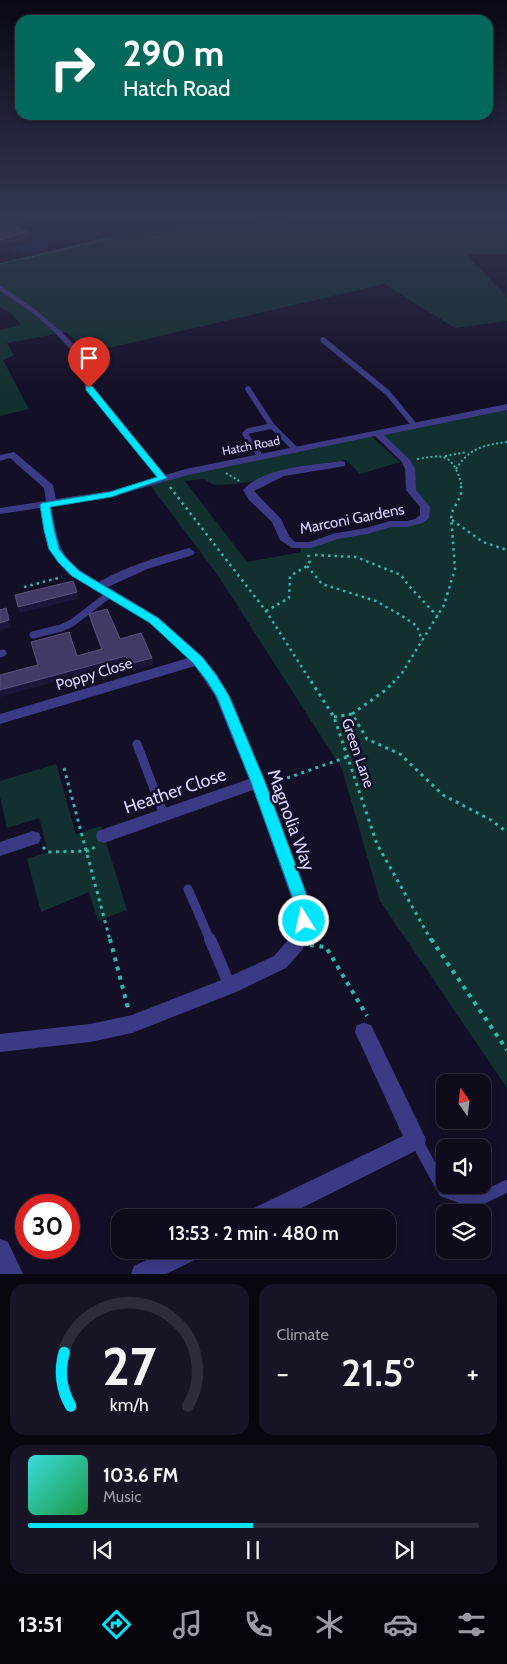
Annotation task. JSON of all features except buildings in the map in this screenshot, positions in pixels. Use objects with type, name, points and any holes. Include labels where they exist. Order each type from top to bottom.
[{"type":"street","name":"Hatch Road","points":[[0,511],[111,494],[162,478],[507,407]]},
{"type":"street","points":[[378,434],[405,460]]},
{"type":"street","name":"Magnolia Way","points":[[0,458],[16,452],[49,487],[49,530],[54,549],[61,560],[76,574],[154,620],[198,660],[222,696],[259,785],[299,896],[304,921],[296,944],[280,962],[230,986],[132,1024],[90,1033],[0,1043]]},
{"type":"street","name":"Marconi Gardens","points":[[342,464],[279,475],[248,490],[253,498],[277,521],[284,538],[292,545],[307,551],[336,536],[359,533],[390,524],[407,524],[419,521],[425,516],[425,507],[411,490],[410,469],[405,460]]},
{"type":"street","points":[[105,590],[129,570],[189,552]]},
{"type":"street","name":"Poppy Close","points":[[0,719],[198,660]]},
{"type":"street","name":"Heather Close","points":[[104,836],[259,785]]},
{"type":"street","points":[[0,849],[33,838]]},
{"type":"street","points":[[276,1209],[416,1140],[364,1032]]},
{"type":"street","points":[[0,1250],[12,1274]]},
{"type":"street","points":[[142,1274],[173,1259]]},
{"type":"lane","points":[[0,288],[35,312],[63,336],[75,350],[89,388],[162,478]]},
{"type":"lane","points":[[323,340],[388,393],[400,411],[415,426]]},
{"type":"lane","points":[[248,388],[272,426],[296,450]]},
{"type":"lane","points":[[261,457],[245,434],[248,431],[272,426]]},
{"type":"lane","points":[[32,636],[72,623],[105,590]]},
{"type":"lane","points":[[137,744],[164,815]]},
{"type":"lane","points":[[188,889],[230,986]]},
{"type":"lane","points":[[416,1140],[444,1191],[474,1202],[507,1186]]},
{"type":"path","points":[[405,460],[468,452],[483,445],[507,442]]},
{"type":"path","points":[[456,469],[468,452]]},
{"type":"path","points":[[334,717],[352,714],[387,689],[402,673],[444,605],[455,569],[451,514],[461,495],[461,480],[450,460],[444,456]]},
{"type":"path","name":"Green Lane","points":[[162,478],[266,611],[334,717],[377,844],[436,948],[507,1050]]},
{"type":"path","points":[[452,520],[484,542],[507,550]]},
{"type":"path","points":[[266,611],[289,598],[290,576],[307,566],[310,561],[307,551],[356,557],[401,575],[406,585],[427,602],[438,617]]},
{"type":"path","points":[[307,566],[322,584],[376,601],[402,616],[417,626],[422,641]]},
{"type":"path","points":[[24,587],[76,574]]},
{"type":"path","points":[[352,714],[367,739],[400,754],[443,795],[491,820],[507,832]]},
{"type":"path","points":[[259,785],[347,757]]},
{"type":"path","points":[[64,768],[132,1024]]},
{"type":"path","points":[[33,838],[48,852],[91,851],[104,836]]},
{"type":"path","points":[[296,944],[326,946],[370,1022],[364,1032]]},
{"type":"green space","points":[[0,274],[486,274],[507,297],[507,321],[455,328],[384,284],[87,353],[67,332],[7,343],[14,355],[3,360],[29,409],[0,416],[0,330],[21,325],[11,313],[0,307]]},
{"type":"green space","points":[[507,407],[507,1088],[380,901],[342,769],[217,574],[148,482],[370,435],[400,462],[360,474],[346,460],[295,467],[255,481],[235,484],[214,485],[204,479],[185,481],[247,562],[301,552],[301,546],[336,536],[407,524],[425,516],[411,490],[410,469],[378,434]]},
{"type":"green space","points":[[56,764],[76,834],[101,826],[127,910],[98,921],[89,892],[41,912],[27,859],[48,852],[39,818],[7,828],[0,797],[0,781]]},
{"type":"route","points":[[89,388],[162,478],[111,494],[45,505],[54,549],[61,560],[76,574],[154,620],[198,660],[212,678],[222,696],[258,782],[299,896],[304,921]]}]
